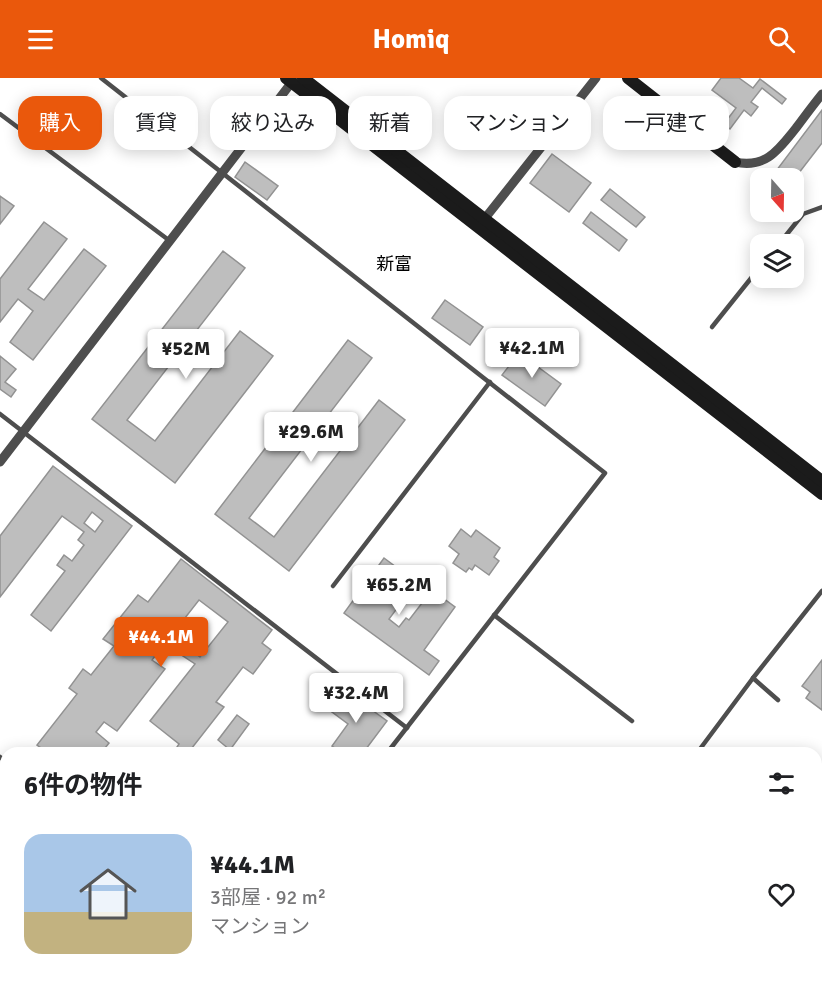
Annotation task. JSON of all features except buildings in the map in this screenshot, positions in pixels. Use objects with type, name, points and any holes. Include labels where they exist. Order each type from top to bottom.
[{"type":"street","points":[[481,223],[596,78]]},
{"type":"street","points":[[628,78],[735,162],[744,164],[765,160],[776,153],[822,94]]},
{"type":"street","points":[[0,462],[294,79],[822,481]]},
{"type":"street","points":[[481,223],[822,494]]},
{"type":"lane","points":[[101,78],[605,473],[392,747]]},
{"type":"lane","points":[[0,114],[170,241]]},
{"type":"lane","points":[[786,234],[803,214],[822,207]]},
{"type":"lane","points":[[712,327],[750,280]]},
{"type":"lane","points":[[333,586],[490,382]]},
{"type":"lane","points":[[0,414],[407,728]]},
{"type":"lane","points":[[701,747],[822,591]]},
{"type":"lane","points":[[494,615],[632,721]]},
{"type":"lane","points":[[753,678],[778,700]]},
{"type":"district","name":"新富","points":[[394,264]]}]
